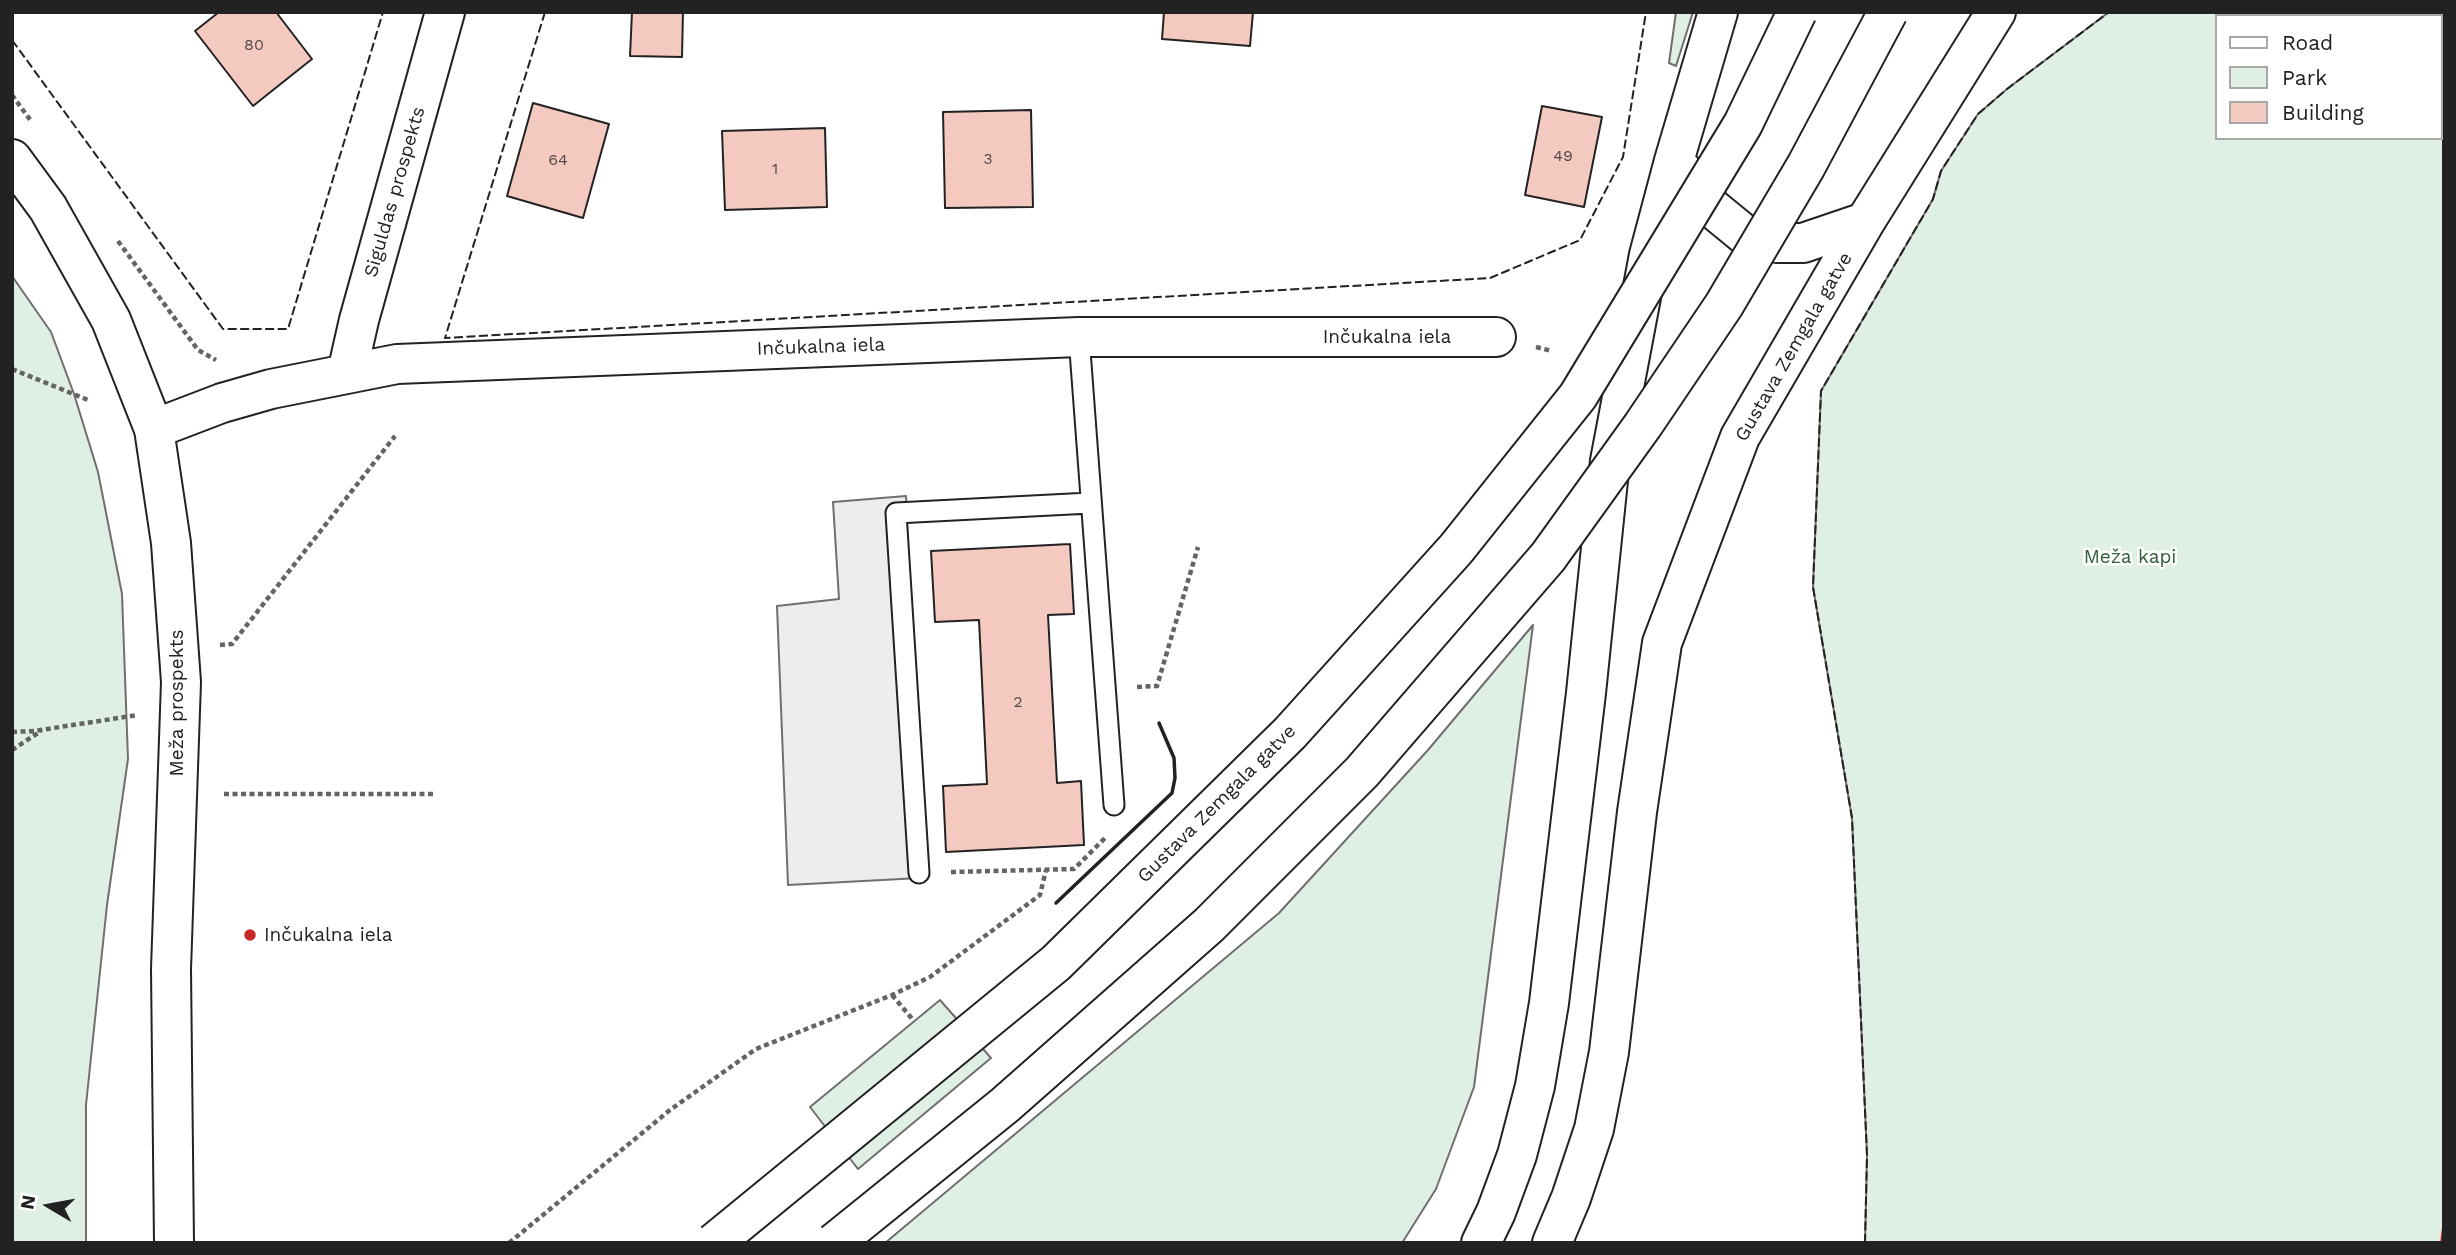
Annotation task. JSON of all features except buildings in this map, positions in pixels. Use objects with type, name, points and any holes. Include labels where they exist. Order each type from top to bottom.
[{"type":"street","name":"Siguldas prospekts","points":[[347,373],[359,320],[445,12]]},
{"type":"street","points":[[1481,1243],[1496,1212],[1517,1155],[1535,1086],[1551,990],[1610,461],[1649,255],[1718,12]]},
{"type":"street","name":"Gustava Zemgala gatve","points":[[714,1243],[1056,963],[1290,733],[1456,549],[1578,396],[1743,124],[1797,12]]},
{"type":"street","points":[[834,1243],[1004,1105],[1209,925],[1362,772],[1548,557],[1643,425],[1724,304],[1806,166],[1888,12]]},
{"type":"street","name":"Gustava Zemgala gatve","points":[[1552,1243],[1571,1198],[1594,1129],[1609,1052],[1637,812],[1662,643],[1740,437],[1865,222],[1996,12]]},
{"type":"street","name":"Meža prospekts","points":[[12,159],[48,208],[111,320],[154,429],[171,543],[181,682],[171,969],[174,1243]]},
{"type":"street","points":[[1674,161],[1712,208],[1745,235],[1776,243],[1803,243],[1865,222]]},
{"type":"street","name":"Inčukalna iela","points":[[154,429],[222,403],[271,389],[397,364],[1079,337],[1496,337]]},
{"type":"lane","points":[[1079,337],[1114,805]]},
{"type":"lane","points":[[919,873],[896,513],[1090,503]]},
{"type":"path","points":[[12,369],[88,400]]},
{"type":"path","points":[[218,646],[232,644],[395,436]]},
{"type":"path","points":[[1104,689],[1157,686],[1198,547]]},
{"type":"path","points":[[12,732],[138,715]]},
{"type":"path","points":[[12,750],[45,729]]},
{"type":"path","points":[[224,794],[433,794]]},
{"type":"path","points":[[919,873],[1074,869],[1109,834],[1114,805]]},
{"type":"path","points":[[509,1243],[670,1110],[756,1049],[892,995],[930,977],[1040,895],[1046,870]]},
{"type":"path","points":[[892,995],[914,1021]]},
{"type":"green space","points":[[1676,12],[1693,12],[1676,66],[1669,63]]},
{"type":"green space","name":"Meža kapi","points":[[2109,12],[2444,12],[2444,1243],[1865,1243],[1867,1155],[1852,818],[1813,587],[1821,391],[1933,199],[1941,171],[1978,114]]},
{"type":"green space","points":[[12,276],[51,332],[74,394],[98,472],[122,594],[128,759],[107,905],[86,1105],[86,1243],[12,1243]]},
{"type":"green space","points":[[1533,625],[1474,1087],[1436,1189],[1402,1243],[885,1243],[1279,913],[1428,750]]},
{"type":"green space","points":[[940,1000],[991,1058],[858,1169],[810,1107]]},
{"type":"shaded area","points":[[906,496],[920,878],[788,885],[777,606],[839,599],[833,502]]},
{"type":"fence","points":[[12,40],[223,329],[288,329],[383,12]]},
{"type":"fence","points":[[545,12],[445,338],[1490,278],[1580,240],[1623,157],[1646,12]]},
{"type":"fence","points":[[1865,1243],[1867,1155],[1852,818],[1813,587],[1821,391],[1933,199],[1941,171],[1978,114],[2109,12]]},
{"type":"wall","points":[[1056,903],[1172,793],[1175,778],[1174,758],[1159,723]]},
{"type":"power","points":[[2441,1243],[2444,1220]]},
{"type":"place","name":"Inčukalna iela","points":[[250,935]]}]
